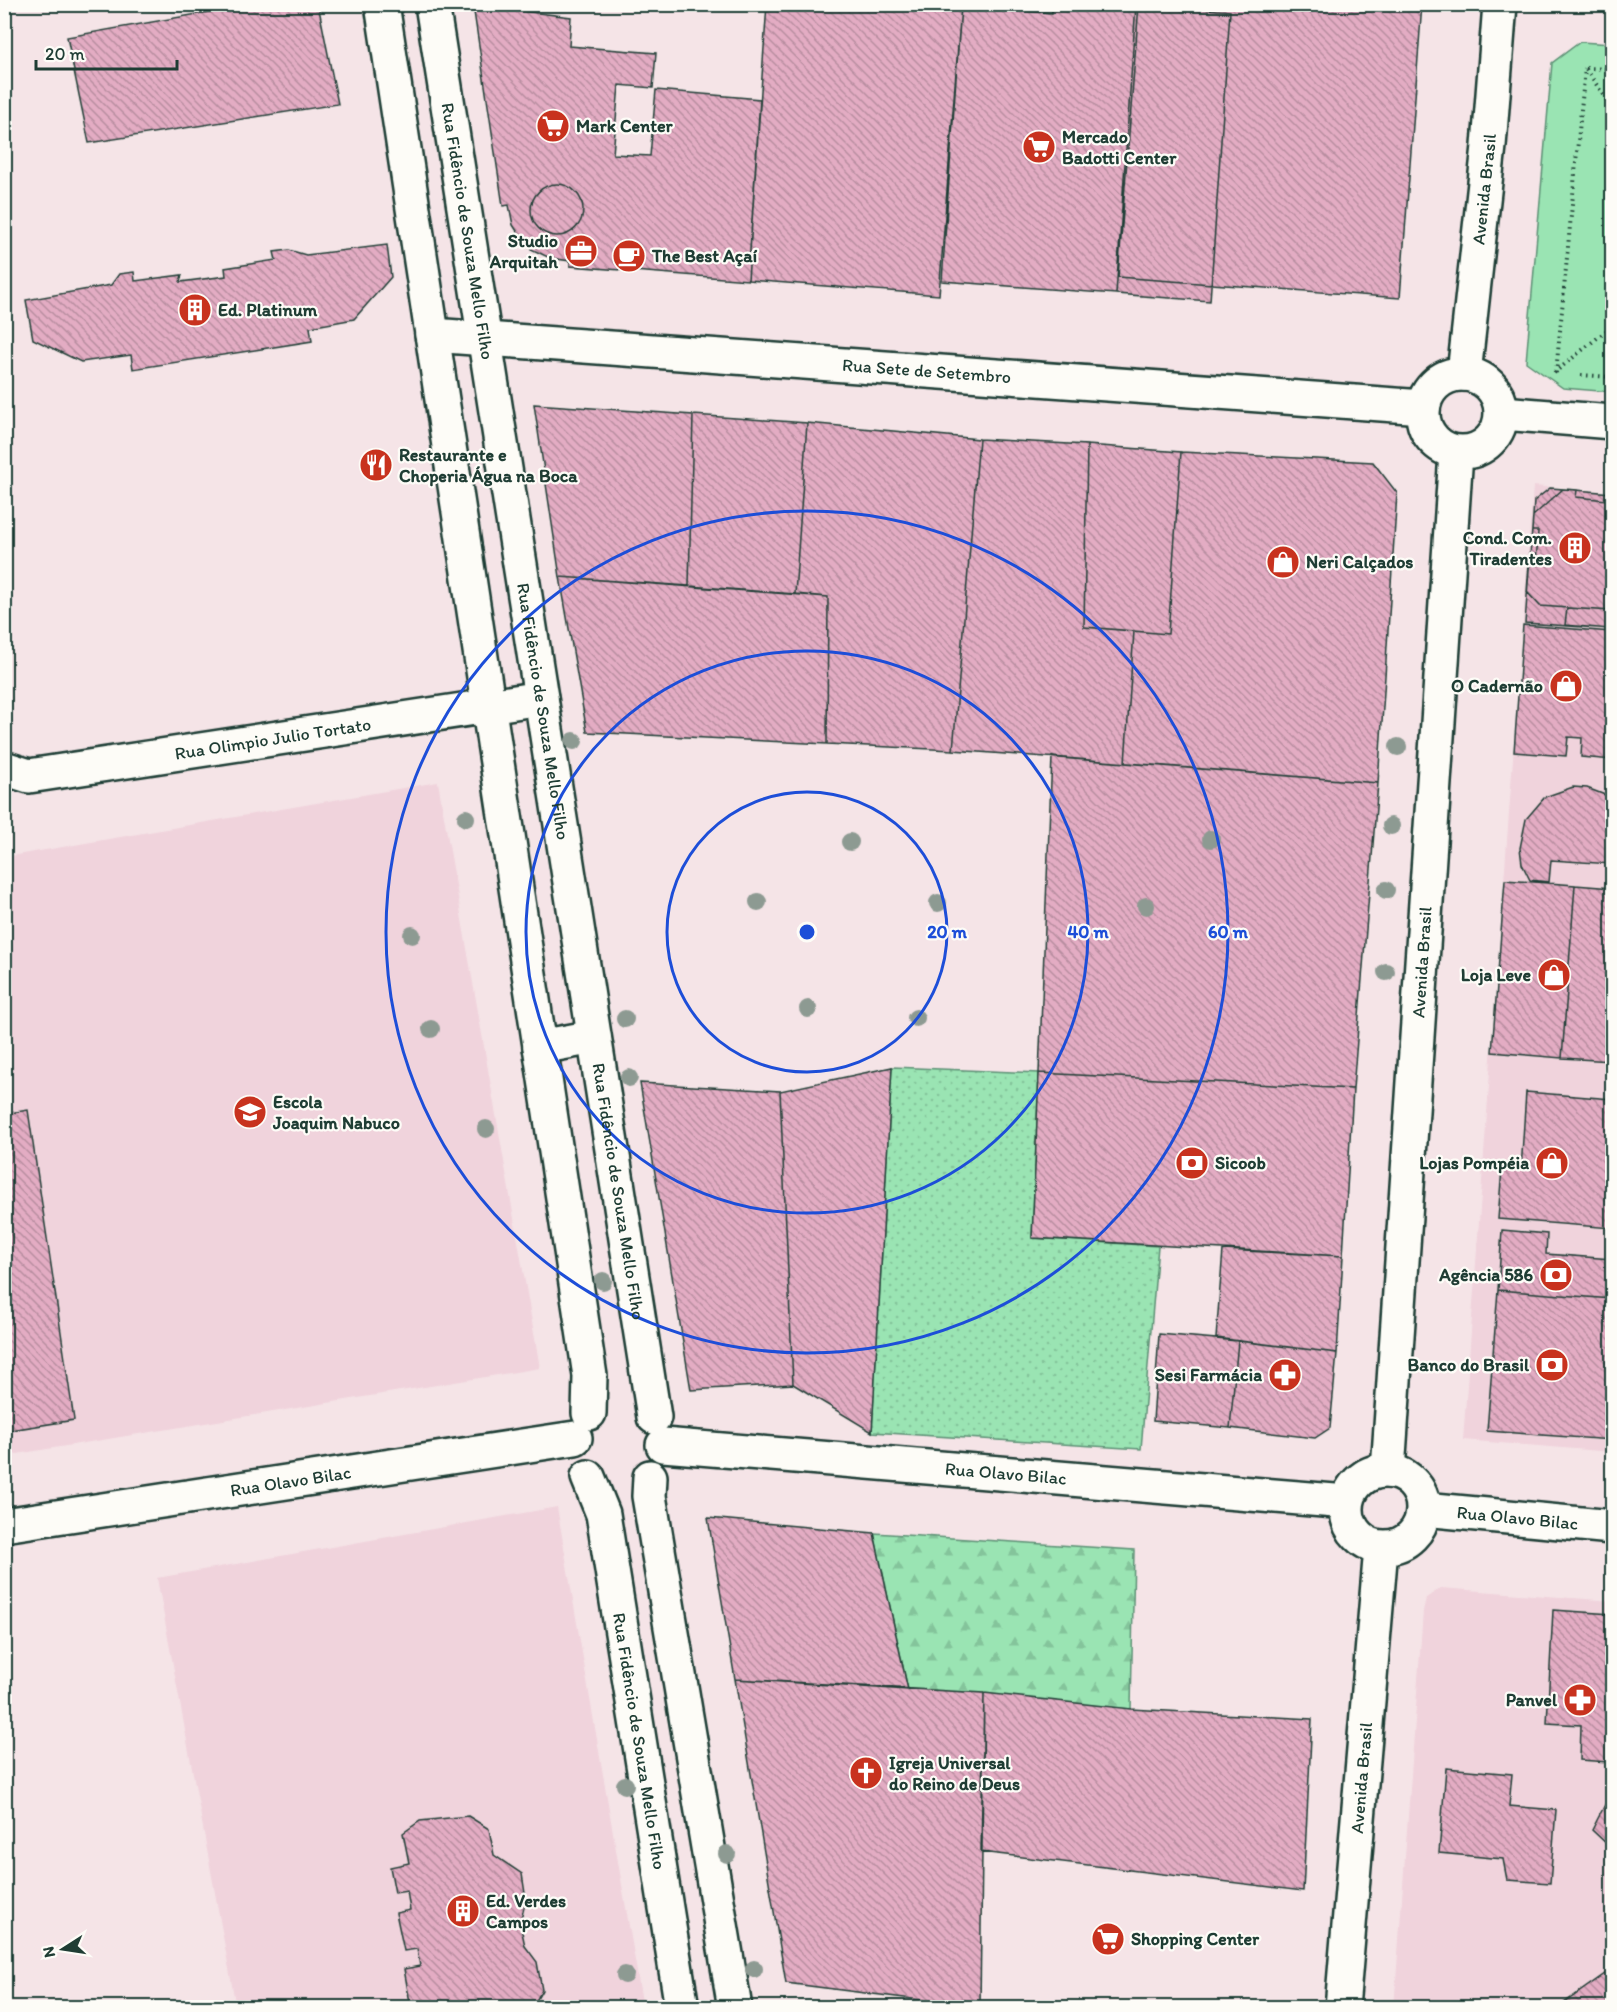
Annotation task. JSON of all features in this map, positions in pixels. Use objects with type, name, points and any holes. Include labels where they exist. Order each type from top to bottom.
[{"type":"street","points":[[382,4],[590,1376],[575,1452],[588,1477],[600,1485],[615,1489],[630,1488],[650,1477],[661,1460],[658,1431],[643,1407],[629,1402],[614,1401],[601,1405],[582,1425]]},
{"type":"street","name":"Rua Fidêncio de Souza Mello Filho","points":[[432,4],[658,1431]]},
{"type":"street","name":"Avenida Brasil","points":[[1464,374],[1489,146],[1500,4]]},
{"type":"street","name":"Rua Sete de Setembro","points":[[432,335],[1423,407]]},
{"type":"street","points":[[1464,374],[1483,379],[1497,394],[1502,413],[1496,435],[1479,450],[1456,453],[1438,445],[1425,428],[1423,407],[1430,390],[1445,377],[1464,374]]},
{"type":"street","points":[[1502,413],[1612,422]]},
{"type":"street","name":"Avenida Brasil","points":[[1388,1471],[1456,453]]},
{"type":"street","name":"Rua Olimpio Julio Tortato","points":[[4,768],[29,777],[541,698]]},
{"type":"street","points":[[540,1047],[594,1037]]},
{"type":"street","name":"Rua Olavo Bilac","points":[[4,1525],[582,1425]]},
{"type":"street","name":"Rua Olavo Bilac","points":[[658,1431],[1347,1502]]},
{"type":"street","points":[[1388,1471],[1402,1475],[1414,1483],[1421,1495],[1424,1509],[1420,1525],[1411,1538],[1398,1546],[1381,1548],[1366,1544],[1354,1533],[1347,1518],[1347,1502],[1352,1489],[1361,1478],[1374,1472],[1388,1471]]},
{"type":"street","name":"Rua Fidêncio de Souza Mello Filho","points":[[588,1477],[603,1514],[682,2007]]},
{"type":"street","points":[[650,1477],[649,1496],[735,2007]]},
{"type":"street","name":"Rua Olavo Bilac","points":[[1424,1509],[1612,1527]]},
{"type":"street","name":"Avenida Brasil","points":[[1342,2007],[1381,1548]]},
{"type":"street","points":[[657,1854],[707,1846]]},
{"type":"path","points":[[1586,68],[1612,69]]},
{"type":"path","points":[[1586,68],[1612,108]]},
{"type":"path","points":[[1554,373],[1586,68]]},
{"type":"path","points":[[1554,373],[1612,326]]},
{"type":"path","points":[[1554,373],[1566,374]]},
{"type":"path","points":[[1577,375],[1612,377]]},
{"type":"shaded area","points":[[1533,486],[1612,492],[1612,1452],[1463,1440]]},
{"type":"shaded area","name":"Escola Joaquim Nabuco","points":[[438,782],[540,1368],[5,1456],[5,857]]},
{"type":"shaded area","points":[[557,1507],[643,2007],[236,2007],[157,1578]]},
{"type":"shaded area","points":[[1441,1588],[1612,1601],[1612,2007],[1394,2008],[1423,1611],[1426,1598]]},
{"type":"green space","points":[[1580,42],[1612,44],[1612,392],[1563,388],[1526,362],[1552,63]]},
{"type":"green space","points":[[892,1067],[1039,1073],[1032,1238],[1158,1246],[1141,1449],[872,1432]]},
{"type":"green space","points":[[874,1533],[1134,1550],[1131,1709],[908,1690]]},
{"type":"building","points":[[254,4],[318,4],[338,104],[89,143],[67,37]]},
{"type":"building","points":[[767,4],[961,6],[939,295],[748,280]]},
{"type":"building","name":"Mercado Badotti Center","points":[[1052,4],[1136,4],[1116,294],[942,281],[961,6],[1052,13]]},
{"type":"building","points":[[1136,4],[1230,11],[1210,301],[1116,294]]},
{"type":"building","points":[[1139,4],[1422,4],[1400,298],[1118,277]]},
{"type":"building","name":"Mark Center","points":[[473,5],[571,17],[569,46],[656,53],[653,88],[619,85],[613,154],[650,156],[656,90],[760,99],[748,280],[570,266],[570,261],[550,258],[531,249],[524,242],[513,225],[509,205],[503,206]]},
{"type":"building","points":[[552,184],[562,184],[576,191],[583,210],[576,229],[562,236],[552,236],[542,232],[535,225],[531,215],[531,205],[535,195],[542,188]]},
{"type":"building","name":"Ed. Platinum","points":[[387,245],[391,277],[354,319],[310,327],[312,341],[133,369],[131,355],[81,362],[33,339],[26,300],[111,285],[119,274],[134,272],[135,281],[182,275],[180,282],[226,276],[225,268],[276,260],[274,252],[289,250],[306,255]]},
{"type":"building","points":[[534,404],[693,415],[689,586],[560,577]]},
{"type":"building","points":[[693,415],[807,423],[795,594],[689,586]]},
{"type":"building","points":[[807,423],[979,439],[953,750],[827,744],[828,597],[795,594]]},
{"type":"building","points":[[979,439],[1087,445],[1084,627],[1134,631],[1125,763],[953,750]]},
{"type":"building","points":[[1087,445],[1181,452],[1168,634],[1084,627]]},
{"type":"building","name":"Neri Calçados","points":[[1181,452],[1373,462],[1397,493],[1378,783],[1125,763],[1134,631],[1168,634]]},
{"type":"building","name":"Cond. Com. Tiradentes","points":[[1550,488],[1577,490],[1576,497],[1607,500],[1608,492],[1612,493],[1612,629],[1609,629],[1611,611],[1540,606],[1527,592],[1529,564],[1536,565],[1538,531],[1532,531],[1534,501]]},
{"type":"building","name":"Cond. Com. Tiradentes","points":[[1563,489],[1612,493],[1612,629],[1525,623],[1533,516]]},
{"type":"building","points":[[560,577],[828,597],[827,744],[587,732]]},
{"type":"building","points":[[1567,608],[1611,611],[1609,629],[1565,625]]},
{"type":"building","points":[[1523,625],[1612,632],[1612,760],[1581,757],[1582,738],[1568,737],[1566,756],[1514,752]]},
{"type":"building","points":[[1052,757],[1378,783],[1353,1089],[1039,1073]]},
{"type":"building","points":[[1573,787],[1587,788],[1605,795],[1612,801],[1612,864],[1551,860],[1549,882],[1530,880],[1522,864],[1520,848],[1526,819],[1545,797]]},
{"type":"building","points":[[1505,880],[1575,885],[1562,1058],[1492,1052]]},
{"type":"building","points":[[1575,885],[1612,888],[1612,1061],[1562,1058]]},
{"type":"building","points":[[892,1067],[872,1432],[793,1384],[780,1091]]},
{"type":"building","name":"Sicoob","points":[[1039,1073],[1353,1089],[1343,1256],[1032,1238]]},
{"type":"building","points":[[640,1083],[780,1091],[793,1384],[691,1390]]},
{"type":"building","points":[[1526,1092],[1612,1099],[1612,1228],[1498,1219],[1502,1168],[1521,1170]]},
{"type":"building","points":[[28,1110],[74,1420],[4,1431],[4,1114]]},
{"type":"building","name":"Agência 586","points":[[1502,1230],[1547,1234],[1546,1254],[1612,1259],[1612,1299],[1498,1290]]},
{"type":"building","points":[[1223,1250],[1343,1256],[1337,1353],[1216,1338]]},
{"type":"building","name":"Banco do Brasil","points":[[1498,1290],[1612,1299],[1612,1440],[1487,1431]]},
{"type":"building","points":[[1159,1334],[1238,1341],[1230,1428],[1153,1421]]},
{"type":"building","name":"Sesi Farmácia","points":[[1238,1341],[1337,1353],[1330,1428],[1315,1438],[1230,1428]]},
{"type":"building","points":[[708,1518],[874,1533],[908,1690],[735,1679]]},
{"type":"building","name":"Panvel","points":[[1553,1610],[1612,1614],[1608,1762],[1580,1760],[1581,1725],[1547,1723]]},
{"type":"building","points":[[1612,1677],[1612,1762],[1608,1762]]},
{"type":"building","name":"Igreja Universal do Reino de Deus","points":[[735,1679],[984,1693],[980,2005],[936,2002],[786,1983]]},
{"type":"building","points":[[984,1693],[1131,1709],[1312,1719],[1303,1891],[981,1852]]},
{"type":"building","points":[[1446,1768],[1512,1774],[1509,1806],[1556,1810],[1550,1883],[1507,1880],[1503,1859],[1439,1853]]},
{"type":"building","points":[[1612,1791],[1612,1846],[1609,1846],[1592,1830]]},
{"type":"building","name":"Ed. Verdes Campos","points":[[468,1816],[489,1829],[494,1855],[522,1874],[526,1900],[520,1923],[525,1946],[537,1962],[542,1990],[532,2008],[411,2008],[404,1969],[420,1966],[417,1949],[404,1951],[396,1913],[410,1910],[407,1891],[395,1893],[390,1867],[409,1863],[403,1833],[420,1821]]},
{"type":"building","points":[[1612,1969],[1612,2008],[1557,2008]]},
{"type":"place","name":"Mark Center","points":[[553,126]]},
{"type":"place","name":"Mercado Badotti Center","points":[[1039,147]]},
{"type":"place","name":"Studio Arquitah","points":[[581,251]]},
{"type":"place","name":"The Best Açaí","points":[[629,256]]},
{"type":"place","name":"Ed. Platinum","points":[[195,310]]},
{"type":"place","name":"Restaurante e Choperia Água na Boca","points":[[376,465]]},
{"type":"place","name":"Cond. Com. Tiradentes","points":[[1575,548]]},
{"type":"place","name":"Neri Calçados","points":[[1283,562]]},
{"type":"place","name":"O Cadernão","points":[[1566,686]]},
{"type":"place","name":"Loja Leve","points":[[1554,975]]},
{"type":"place","name":"Escola Joaquim Nabuco","points":[[250,1112]]},
{"type":"place","name":"Sicoob","points":[[1192,1163]]},
{"type":"place","name":"Lojas Pompéia","points":[[1552,1163]]},
{"type":"place","name":"Agência 586","points":[[1556,1275]]},
{"type":"place","name":"Banco do Brasil","points":[[1552,1365]]},
{"type":"place","name":"Sesi Farmácia","points":[[1285,1375]]},
{"type":"place","name":"Panvel","points":[[1580,1700]]},
{"type":"place","name":"Igreja Universal do Reino de Deus","points":[[866,1773]]},
{"type":"place","name":"Ed. Verdes Campos","points":[[463,1911]]},
{"type":"place","name":"Shopping Center","points":[[1108,1939]]}]
